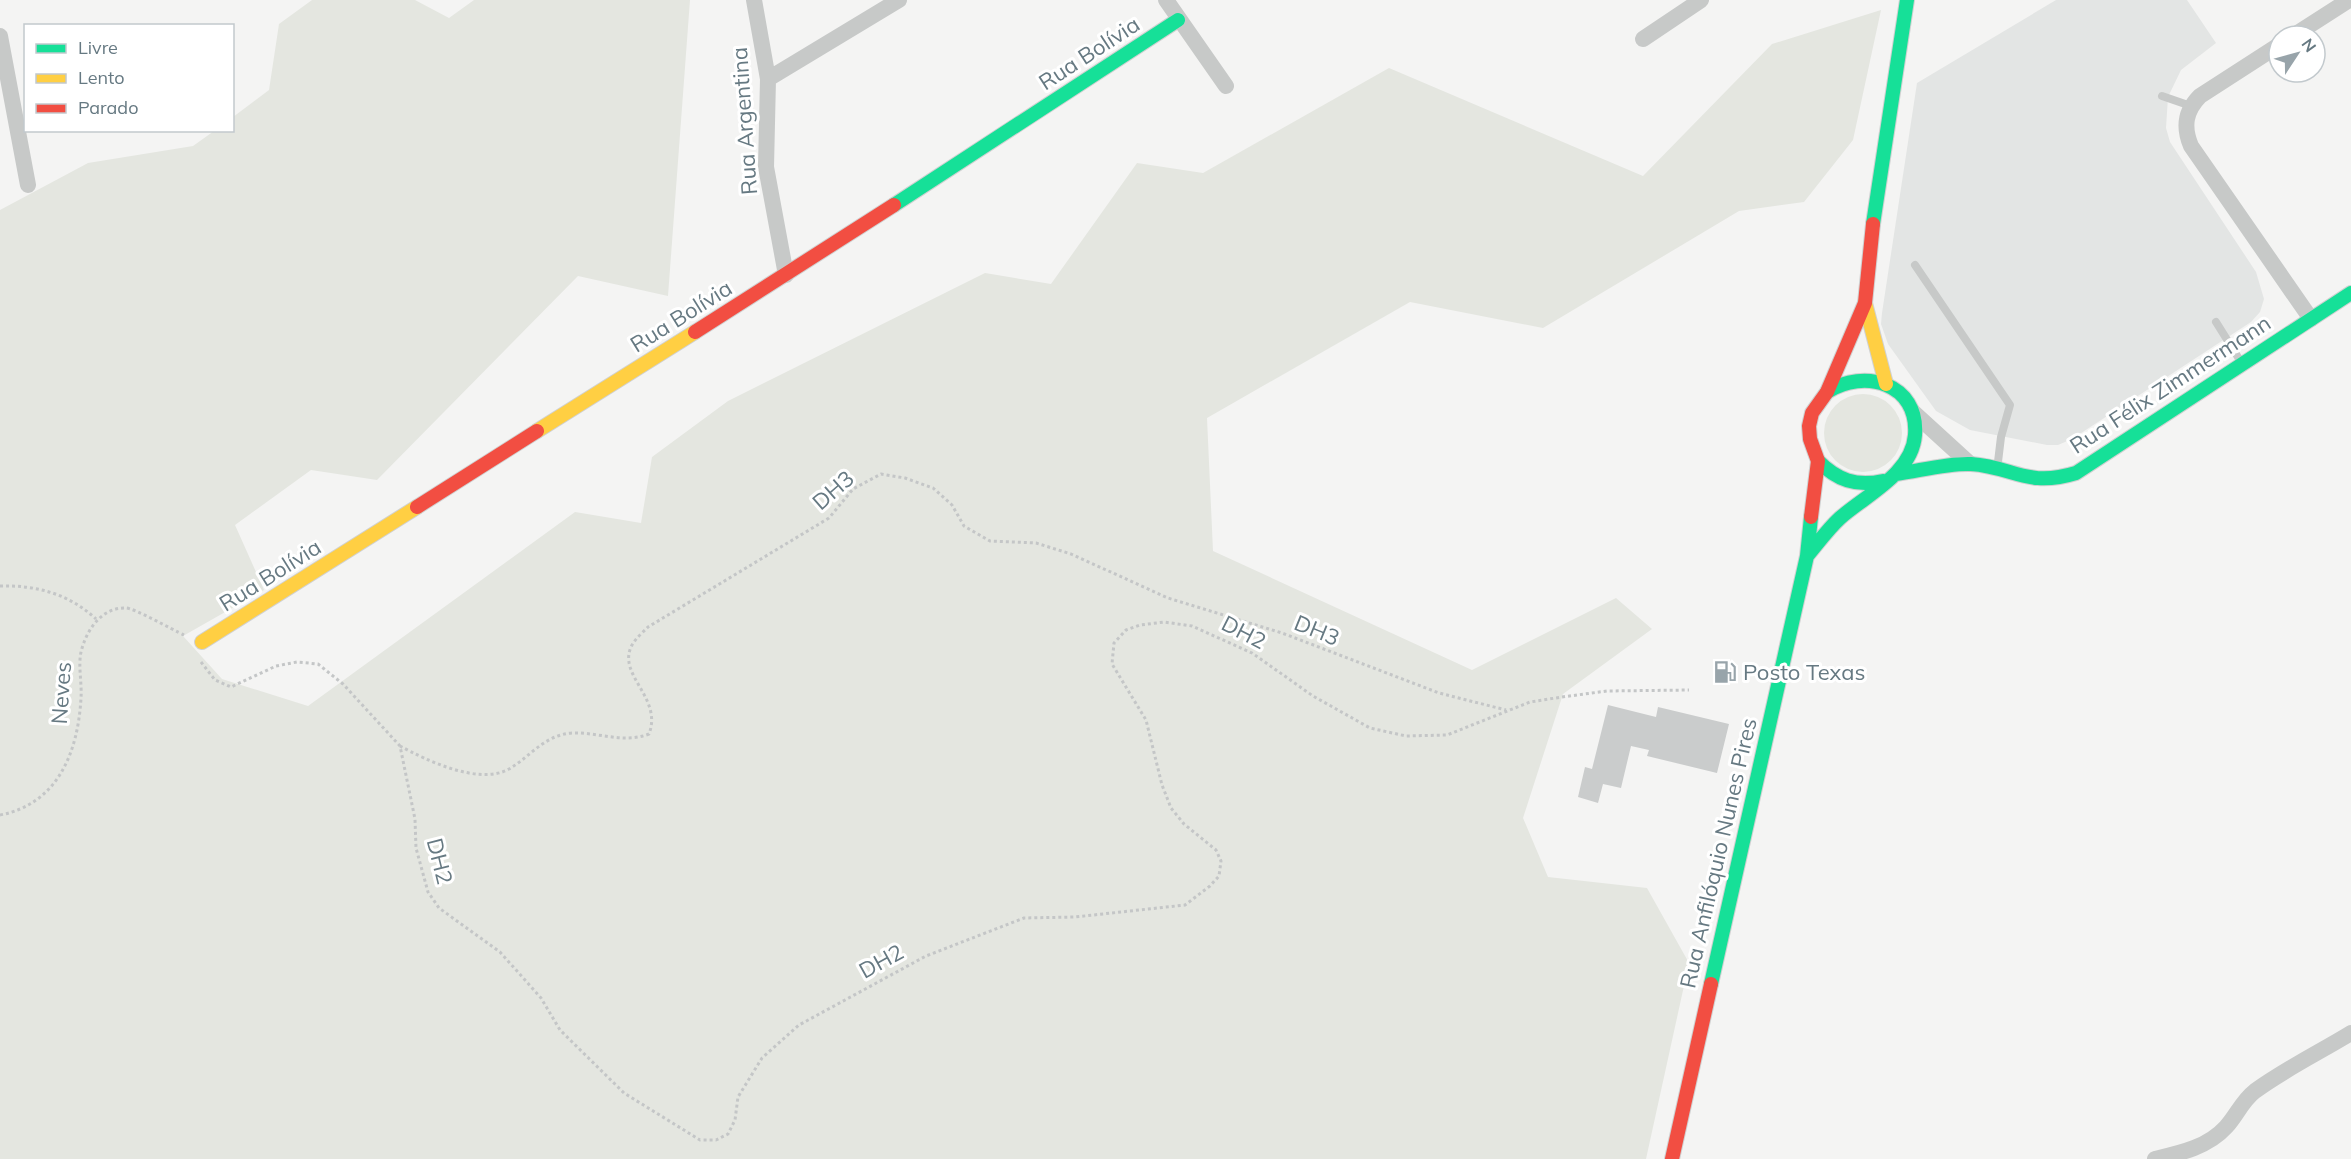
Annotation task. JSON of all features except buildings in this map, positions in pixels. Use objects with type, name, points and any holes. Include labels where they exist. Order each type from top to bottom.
[{"type":"street","name":"Rua Argentina","points":[[754,0],[768,79],[766,167],[786,275]]},
{"type":"street","points":[[768,79],[899,0]]},
{"type":"street","points":[[1166,0],[1178,21],[1226,86]]},
{"type":"street","points":[[1643,39],[1701,0]]},
{"type":"street","name":"Rua Anfilóquio Nunes Pires","points":[[1672,1159],[1807,556],[1818,461],[1810,439],[1809,426],[1818,401],[1827,392],[1865,303],[1873,226],[1906,0]]},
{"type":"street","points":[[2312,24],[2349,0]]},
{"type":"street","name":"Rua Bolívia","points":[[202,642],[786,275],[1178,21]]},
{"type":"street","points":[[0,36],[28,185]]},
{"type":"street","points":[[2267,53],[2200,96],[2191,105],[2186,121],[2186,135],[2191,146],[2311,319]]},
{"type":"street","name":"Rua Félix Zimmermann","points":[[1890,477],[1970,464],[2038,480],[2056,479],[2076,473],[2241,362],[2351,293]]},
{"type":"street","name":"Rua Anfilóquio Nunes Pires","points":[[1865,303],[1886,384]]},
{"type":"street","points":[[1827,392],[1849,380],[1861,378],[1886,384],[1903,398],[1911,409]]},
{"type":"street","name":"Rua Anfilóquio Nunes Pires","points":[[1807,556],[1840,518],[1905,464],[1914,444],[1915,423],[1911,409]]},
{"type":"street","name":"Rua Félix Zimmermann","points":[[1911,409],[1970,464]]},
{"type":"street","points":[[1818,461],[1842,481],[1870,485],[1890,477]]},
{"type":"street","points":[[2155,1159],[2188,1151],[2210,1141],[2227,1126],[2242,1103],[2256,1091],[2351,1033]]},
{"type":"lane","points":[[2162,96],[2191,105]]},
{"type":"lane","points":[[1915,265],[2010,405],[2001,436],[1997,471]]},
{"type":"lane","points":[[2216,322],[2241,362]]},
{"type":"path","name":"DH3","points":[[400,746],[440,767],[481,774],[507,770],[539,744],[571,733],[634,740],[649,734],[654,721],[646,696],[630,672],[631,646],[648,627],[829,518],[853,489],[881,474],[905,478],[933,488],[951,505],[964,526],[990,541],[1036,543],[1071,554],[1168,598],[1282,633],[1439,693],[1508,711]]},
{"type":"path","points":[[0,586],[42,588],[79,604],[96,619],[110,612],[127,608],[202,642]]},
{"type":"path","name":"Neves","points":[[0,815],[16,812],[44,796],[64,771],[75,737],[81,699],[81,652],[96,619]]},
{"type":"path","name":"DH2","points":[[202,642],[201,661],[215,680],[231,687],[276,666],[297,662],[318,664],[366,706],[400,746],[415,819],[416,848],[428,892],[439,908],[500,952],[540,998],[560,1030],[624,1093],[700,1140],[716,1140],[728,1134],[735,1120],[738,1097],[762,1058],[799,1025],[926,956],[1024,918],[1075,917],[1185,905],[1219,876],[1221,861],[1216,849],[1184,824],[1171,808],[1162,785],[1146,720],[1112,664],[1114,643],[1126,630],[1140,625],[1164,622],[1192,626],[1252,653],[1313,696],[1370,728],[1406,736],[1447,735],[1508,711]]},
{"type":"path","points":[[1508,711],[1530,702],[1607,691],[1689,690]]},
{"type":"shaded area","points":[[312,0],[415,0],[449,18],[474,0],[690,0],[668,296],[578,276],[377,480],[311,470],[235,525],[264,590],[183,636],[222,679],[308,706],[575,512],[641,523],[652,457],[728,401],[985,273],[1051,284],[1137,163],[1203,173],[1389,68],[1643,176],[1772,44],[1881,10],[1853,140],[1804,202],[1739,211],[1543,328],[1410,302],[1207,418],[1213,551],[1472,670],[1616,598],[1652,629],[1563,694],[1523,818],[1548,877],[1647,888],[1689,963],[1646,1159],[0,1159],[0,210],[88,163],[193,146],[213,132],[234,132],[234,116],[269,90],[279,24]]},
{"type":"shaded area","points":[[2056,0],[2187,0],[2216,43],[2181,70],[2168,97],[2166,128],[2170,142],[2256,272],[2264,299],[2260,312],[2251,322],[2072,439],[2058,445],[2047,445],[1970,430],[1936,411],[1888,344],[1881,324],[1917,83]]},
{"type":"shaded area","points":[[1863,394],[1878,397],[1891,405],[1899,418],[1902,433],[1899,448],[1891,461],[1878,469],[1863,472],[1848,469],[1835,461],[1827,448],[1824,433],[1827,418],[1835,405],[1848,397]]},
{"type":"traffic: fast","points":[[1873,224],[1907,0]]},
{"type":"traffic: fast","points":[[894,205],[1178,20]]},
{"type":"traffic: fast","points":[[1896,474],[1962,464],[1986,466],[2033,478],[2059,477],[2076,473],[2351,293]]},
{"type":"traffic: fast","points":[[1807,556],[1840,518],[1897,472],[1912,449],[1915,435],[1914,417],[1908,403],[1899,392],[1886,385],[1872,381],[1857,381],[1827,392]]},
{"type":"traffic: fast","points":[[1818,461],[1832,473],[1848,480],[1864,483],[1883,481]]},
{"type":"traffic: fast","points":[[1711,984],[1807,556],[1811,517]]},
{"type":"traffic: slow","points":[[1865,303],[1886,384]]},
{"type":"traffic: slow","points":[[537,431],[695,332]]},
{"type":"traffic: slow","points":[[202,642],[417,507]]},
{"type":"traffic: jam","points":[[695,332],[894,205]]},
{"type":"traffic: jam","points":[[1811,517],[1818,461],[1810,439],[1809,426],[1812,413],[1827,392],[1865,303],[1873,224]]},
{"type":"traffic: jam","points":[[417,507],[537,431]]},
{"type":"traffic: jam","points":[[1672,1159],[1711,984]]},
{"type":"place","name":"Posto Texas","points":[[1725,672]]}]
